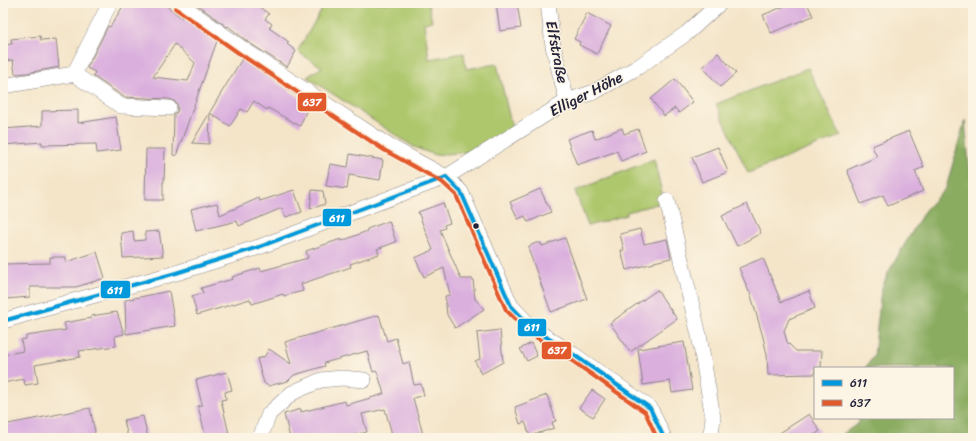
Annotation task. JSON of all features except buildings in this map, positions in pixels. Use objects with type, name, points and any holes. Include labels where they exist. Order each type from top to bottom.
[{"type":"street","points":[[74,74],[110,3]]},
{"type":"street","points":[[179,3],[387,145],[446,177],[461,192],[511,306],[531,326],[650,408],[664,438]]},
{"type":"street","name":"Elfstraße","points":[[548,3],[553,46],[567,101]]},
{"type":"street","name":"Elliger Höhe","points":[[3,321],[259,247],[446,177],[567,101],[594,92],[638,67],[687,33],[720,3]]},
{"type":"street","points":[[3,86],[74,74],[121,106],[169,108]]},
{"type":"street","points":[[667,201],[700,335],[713,418],[711,434],[708,438]]},
{"type":"street","points":[[260,438],[269,414],[292,393],[320,380],[342,378],[364,380]]},
{"type":"green space","points":[[319,3],[428,3],[432,21],[424,23],[429,59],[464,53],[466,69],[497,64],[512,128],[468,152],[435,155],[414,147],[307,77],[322,67],[301,54],[298,50],[321,11]]},
{"type":"green space","points":[[808,68],[841,136],[748,173],[716,104]]},
{"type":"green space","points":[[965,120],[969,166],[973,183],[973,438],[837,438],[860,422],[858,419],[954,419],[954,367],[866,367],[874,356],[881,290],[889,271],[925,210],[946,188]]},
{"type":"green space","points":[[654,159],[664,202],[627,212],[626,215],[588,226],[575,191]]},
{"type":"transit line","name":"637","points":[[175,8],[240,54],[384,150],[442,182],[456,195],[506,310],[528,332],[645,412],[657,438]]},
{"type":"transit line","name":"611","points":[[446,177],[461,192],[511,306],[531,327],[650,408],[664,438]]},
{"type":"transit line","name":"611","points":[[3,321],[176,273],[259,247],[446,177]]}]
